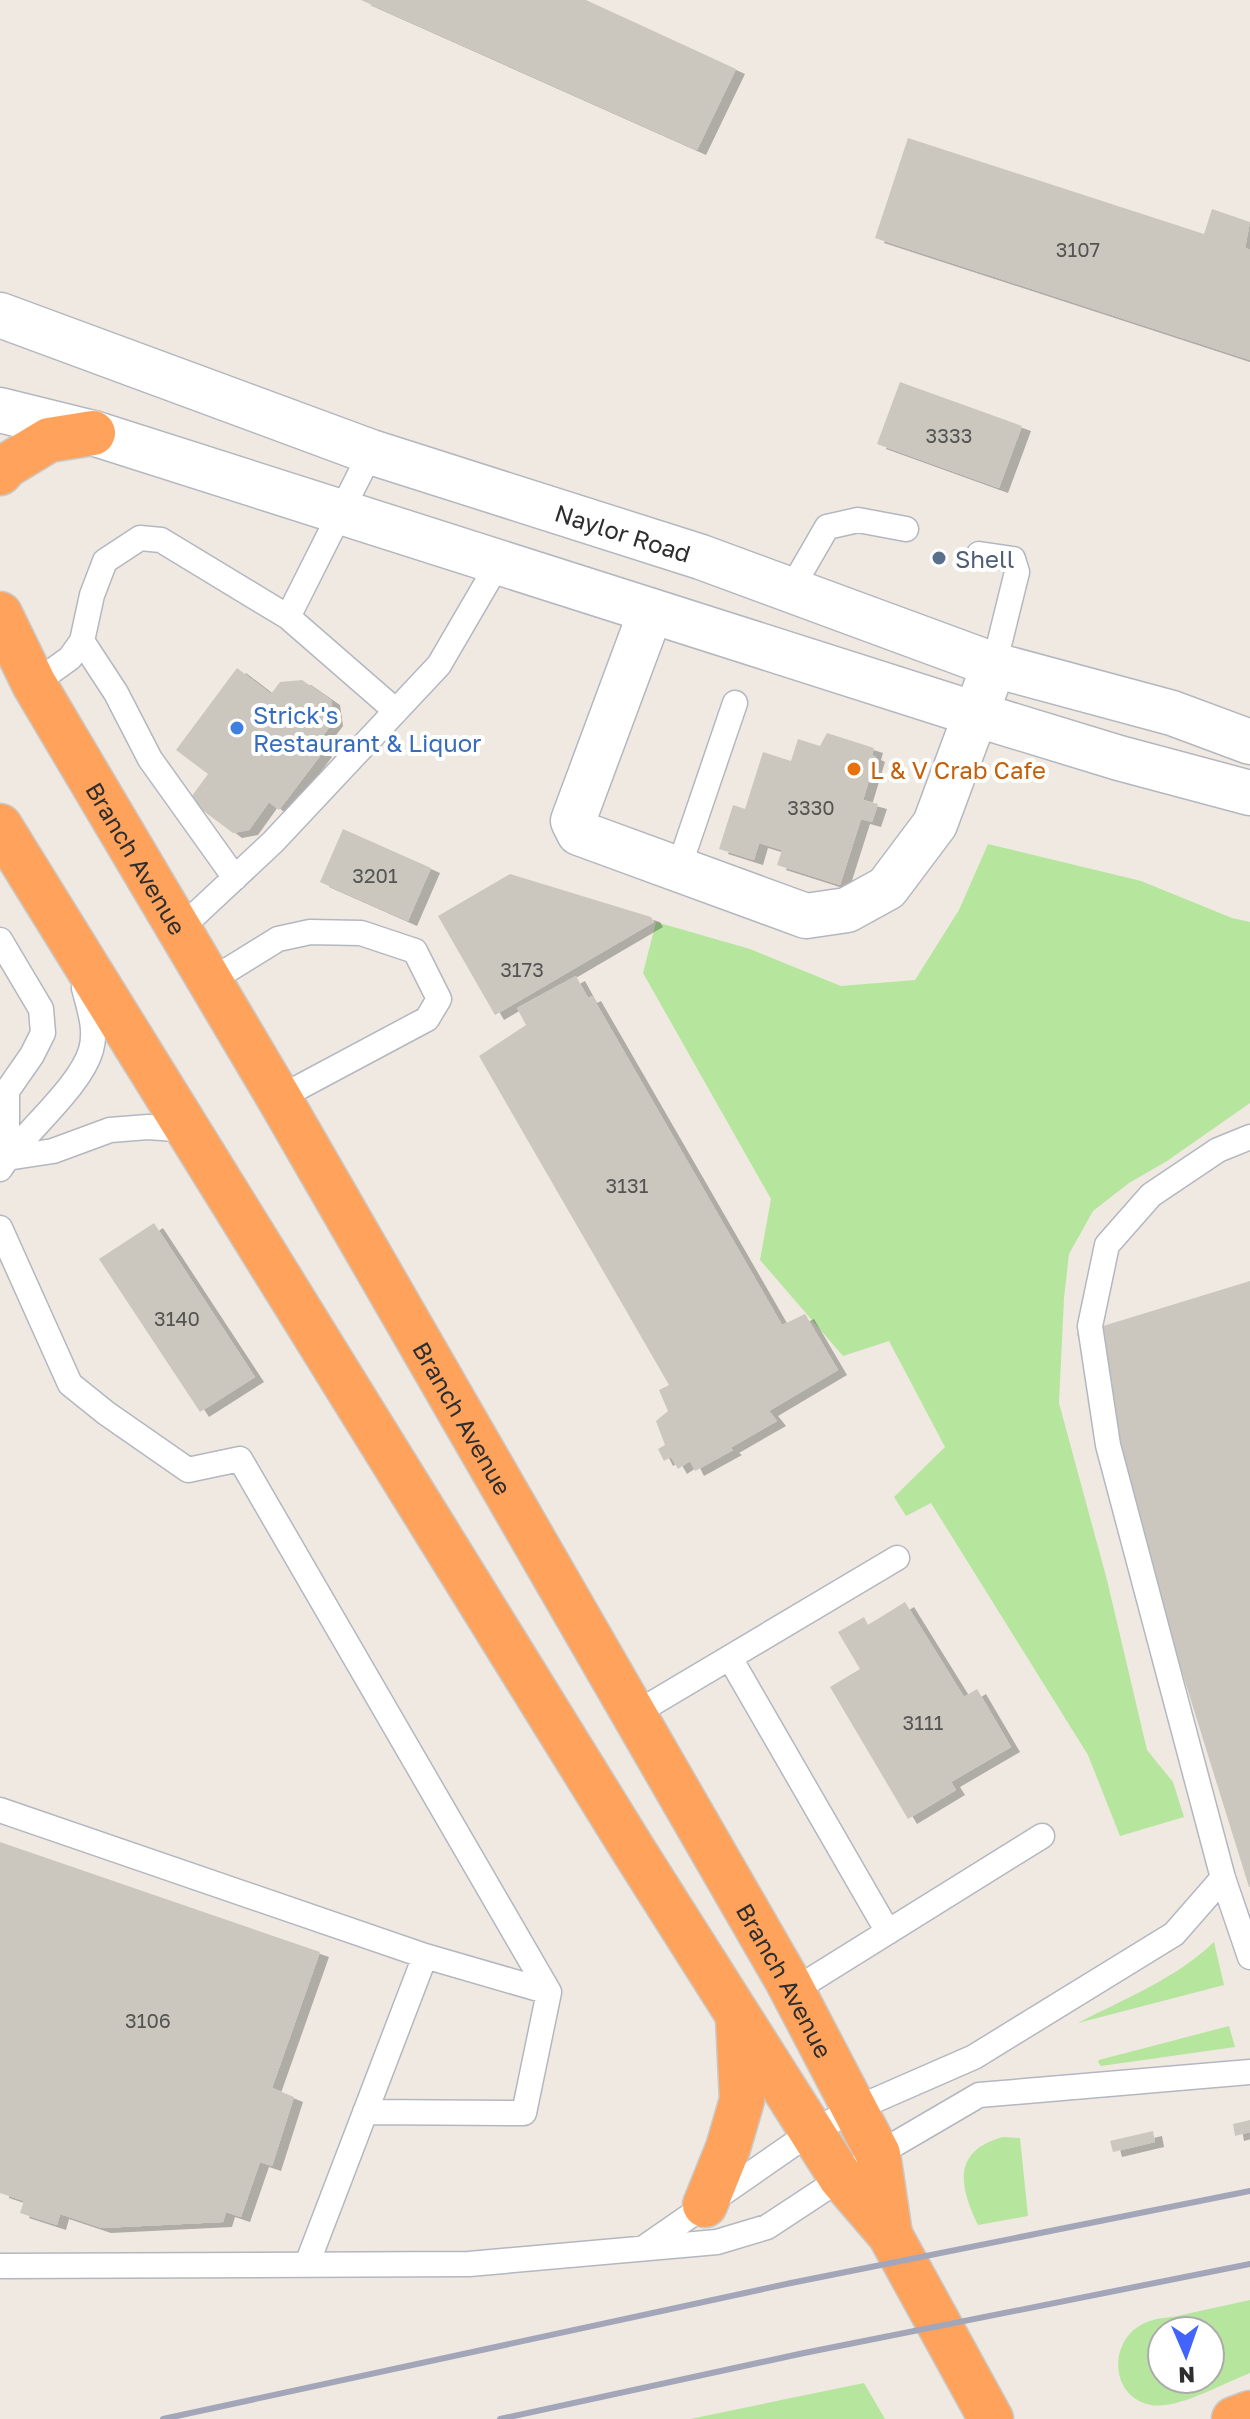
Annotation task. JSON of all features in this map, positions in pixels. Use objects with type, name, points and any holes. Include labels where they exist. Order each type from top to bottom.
[{"type":"highway","points":[[0,473],[6,466],[49,440],[93,433]]},
{"type":"highway","name":"Branch Avenue","points":[[0,614],[34,684],[279,1098],[793,1991],[878,2154],[890,2235]]},
{"type":"highway","name":"Branch Avenue","points":[[0,826],[811,2132],[841,2178],[890,2235],[991,2419]]},
{"type":"highway","points":[[705,2205],[728,2148],[742,2100],[738,2016]]},
{"type":"highway","points":[[1234,2419],[1250,2413]]},
{"type":"main road","name":"Naylor Road","points":[[0,315],[371,452],[701,557],[994,665],[1172,713],[1250,742]]},
{"type":"main road","points":[[0,410],[93,433],[975,714],[1119,758],[1250,793]]},
{"type":"main road","points":[[651,611],[573,821],[579,833],[806,916],[847,910],[887,888],[935,824],[994,665]]},
{"type":"lane","points":[[288,617],[371,452]]},
{"type":"lane","points":[[790,591],[827,527],[858,520],[906,529]]},
{"type":"lane","points":[[34,684],[70,658],[82,641],[92,595],[105,561],[140,538],[161,540],[288,617],[396,711]]},
{"type":"lane","points":[[979,554],[1013,559],[1017,572],[994,665]]},
{"type":"lane","points":[[180,929],[273,842],[439,665],[499,562]]},
{"type":"lane","points":[[82,641],[116,693],[150,759],[235,878]]},
{"type":"lane","points":[[678,870],[735,703]]},
{"type":"lane","points":[[210,981],[278,939],[310,932],[361,933],[415,951],[439,999],[427,1019],[279,1098]]},
{"type":"lane","points":[[4,1164],[75,1080],[91,1049],[92,1018],[69,936]]},
{"type":"lane","points":[[0,940],[41,1009],[43,1033],[7,1091],[4,1164]]},
{"type":"lane","points":[[4,1164],[53,1151],[110,1130],[148,1127],[189,1130]]},
{"type":"lane","points":[[1250,1137],[1218,1150],[1151,1195],[1107,1245],[1090,1326],[1108,1445],[1223,1878],[1250,1957]]},
{"type":"lane","points":[[0,1228],[70,1384],[188,1470],[240,1459],[549,1992],[524,2113],[365,2112]]},
{"type":"lane","points":[[633,1715],[897,1558]]},
{"type":"lane","points":[[730,1658],[888,1932]]},
{"type":"lane","points":[[0,1810],[425,1956],[549,1992]]},
{"type":"lane","points":[[793,1991],[1042,1836]]},
{"type":"lane","points":[[643,2249],[811,2132],[855,2109],[974,2057],[1106,1973],[1174,1934],[1223,1878]]},
{"type":"lane","points":[[307,2264],[425,1956]]},
{"type":"lane","points":[[0,2266],[469,2264],[717,2242],[767,2227],[878,2154],[979,2095],[1250,2072]]},
{"type":"green space","points":[[988,844],[1141,881],[1232,918],[1250,922],[1250,1103],[1167,1161],[1129,1183],[1093,1211],[1069,1254],[1059,1403],[1107,1580],[1147,1750],[1173,1782],[1184,1817],[1120,1836],[1088,1755],[931,1503],[906,1516],[894,1497],[945,1447],[889,1341],[843,1356],[760,1260],[771,1199],[643,973],[656,922],[750,949],[841,986],[915,980],[959,910]]},
{"type":"green space","points":[[1214,1942],[1224,1985],[1078,2023],[1167,1977]]},
{"type":"green space","points":[[1229,2026],[1235,2047],[1101,2066],[1098,2062],[1099,2060]]},
{"type":"green space","points":[[1003,2137],[1020,2138],[1028,2216],[978,2225],[967,2197],[964,2172],[975,2151]]},
{"type":"green space","points":[[1250,2300],[1250,2373],[1226,2384],[1226,2315],[1182,2315]]},
{"type":"green space","points":[[1146,2323],[1146,2395],[1200,2395],[1174,2404],[1151,2405],[1137,2400],[1127,2391],[1118,2366],[1125,2340]]},
{"type":"green space","points":[[864,2383],[885,2419],[690,2419]]},
{"type":"building","points":[[361,0],[586,0],[736,69],[697,150]]},
{"type":"building","points":[[908,138],[1204,234],[1212,209],[1250,222],[1245,248],[1250,250],[1250,360],[875,238]]},
{"type":"building","points":[[900,382],[1022,426],[999,488],[877,444]]},
{"type":"building","points":[[237,668],[271,694],[280,682],[302,680],[331,700],[334,721],[315,746],[323,752],[279,810],[269,802],[249,830],[233,833],[189,800],[208,774],[176,750]]},
{"type":"building","points":[[827,733],[874,748],[872,755],[876,757],[863,800],[878,804],[872,822],[861,819],[840,885],[777,865],[782,850],[759,843],[754,860],[719,849],[733,805],[745,809],[763,752],[791,761],[798,739],[820,746]]},
{"type":"building","points":[[343,829],[431,868],[408,921],[320,882]]},
{"type":"building","points":[[510,874],[651,917],[654,922],[495,1015],[438,916]]},
{"type":"building","points":[[576,976],[588,998],[592,996],[782,1325],[805,1314],[838,1370],[769,1411],[777,1421],[695,1471],[690,1461],[678,1469],[671,1457],[664,1461],[658,1449],[665,1445],[656,1421],[668,1411],[659,1390],[669,1385],[479,1056],[526,1025],[517,1008]]},
{"type":"building","points":[[154,1223],[255,1377],[200,1412],[99,1259]]},
{"type":"building","points":[[1250,1281],[1250,1887],[1249,1887],[1077,1334]]},
{"type":"building","points":[[905,1602],[964,1697],[977,1689],[1011,1747],[951,1782],[956,1790],[908,1819],[830,1687],[860,1669],[838,1632],[864,1617],[868,1625]]},
{"type":"building","points":[[0,1842],[320,1952],[272,2088],[294,2097],[272,2166],[260,2162],[241,2217],[226,2212],[223,2222],[102,2228],[60,2214],[57,2225],[20,2213],[24,2201],[0,2193]]},
{"type":"building","points":[[1250,2120],[1250,2132],[1235,2136],[1233,2124]]},
{"type":"building","points":[[1153,2131],[1155,2142],[1113,2152],[1110,2141]]},
{"type":"railway","points":[[163,2419],[791,2283],[1250,2191]]},
{"type":"railway","points":[[500,2419],[804,2353],[1250,2264]]},
{"type":"place","name":"Shell","points":[[939,558]]},
{"type":"place","name":"Strick's Restaurant & Liquor","points":[[237,728]]},
{"type":"place","name":"L & V Crab Cafe","points":[[854,769]]}]
